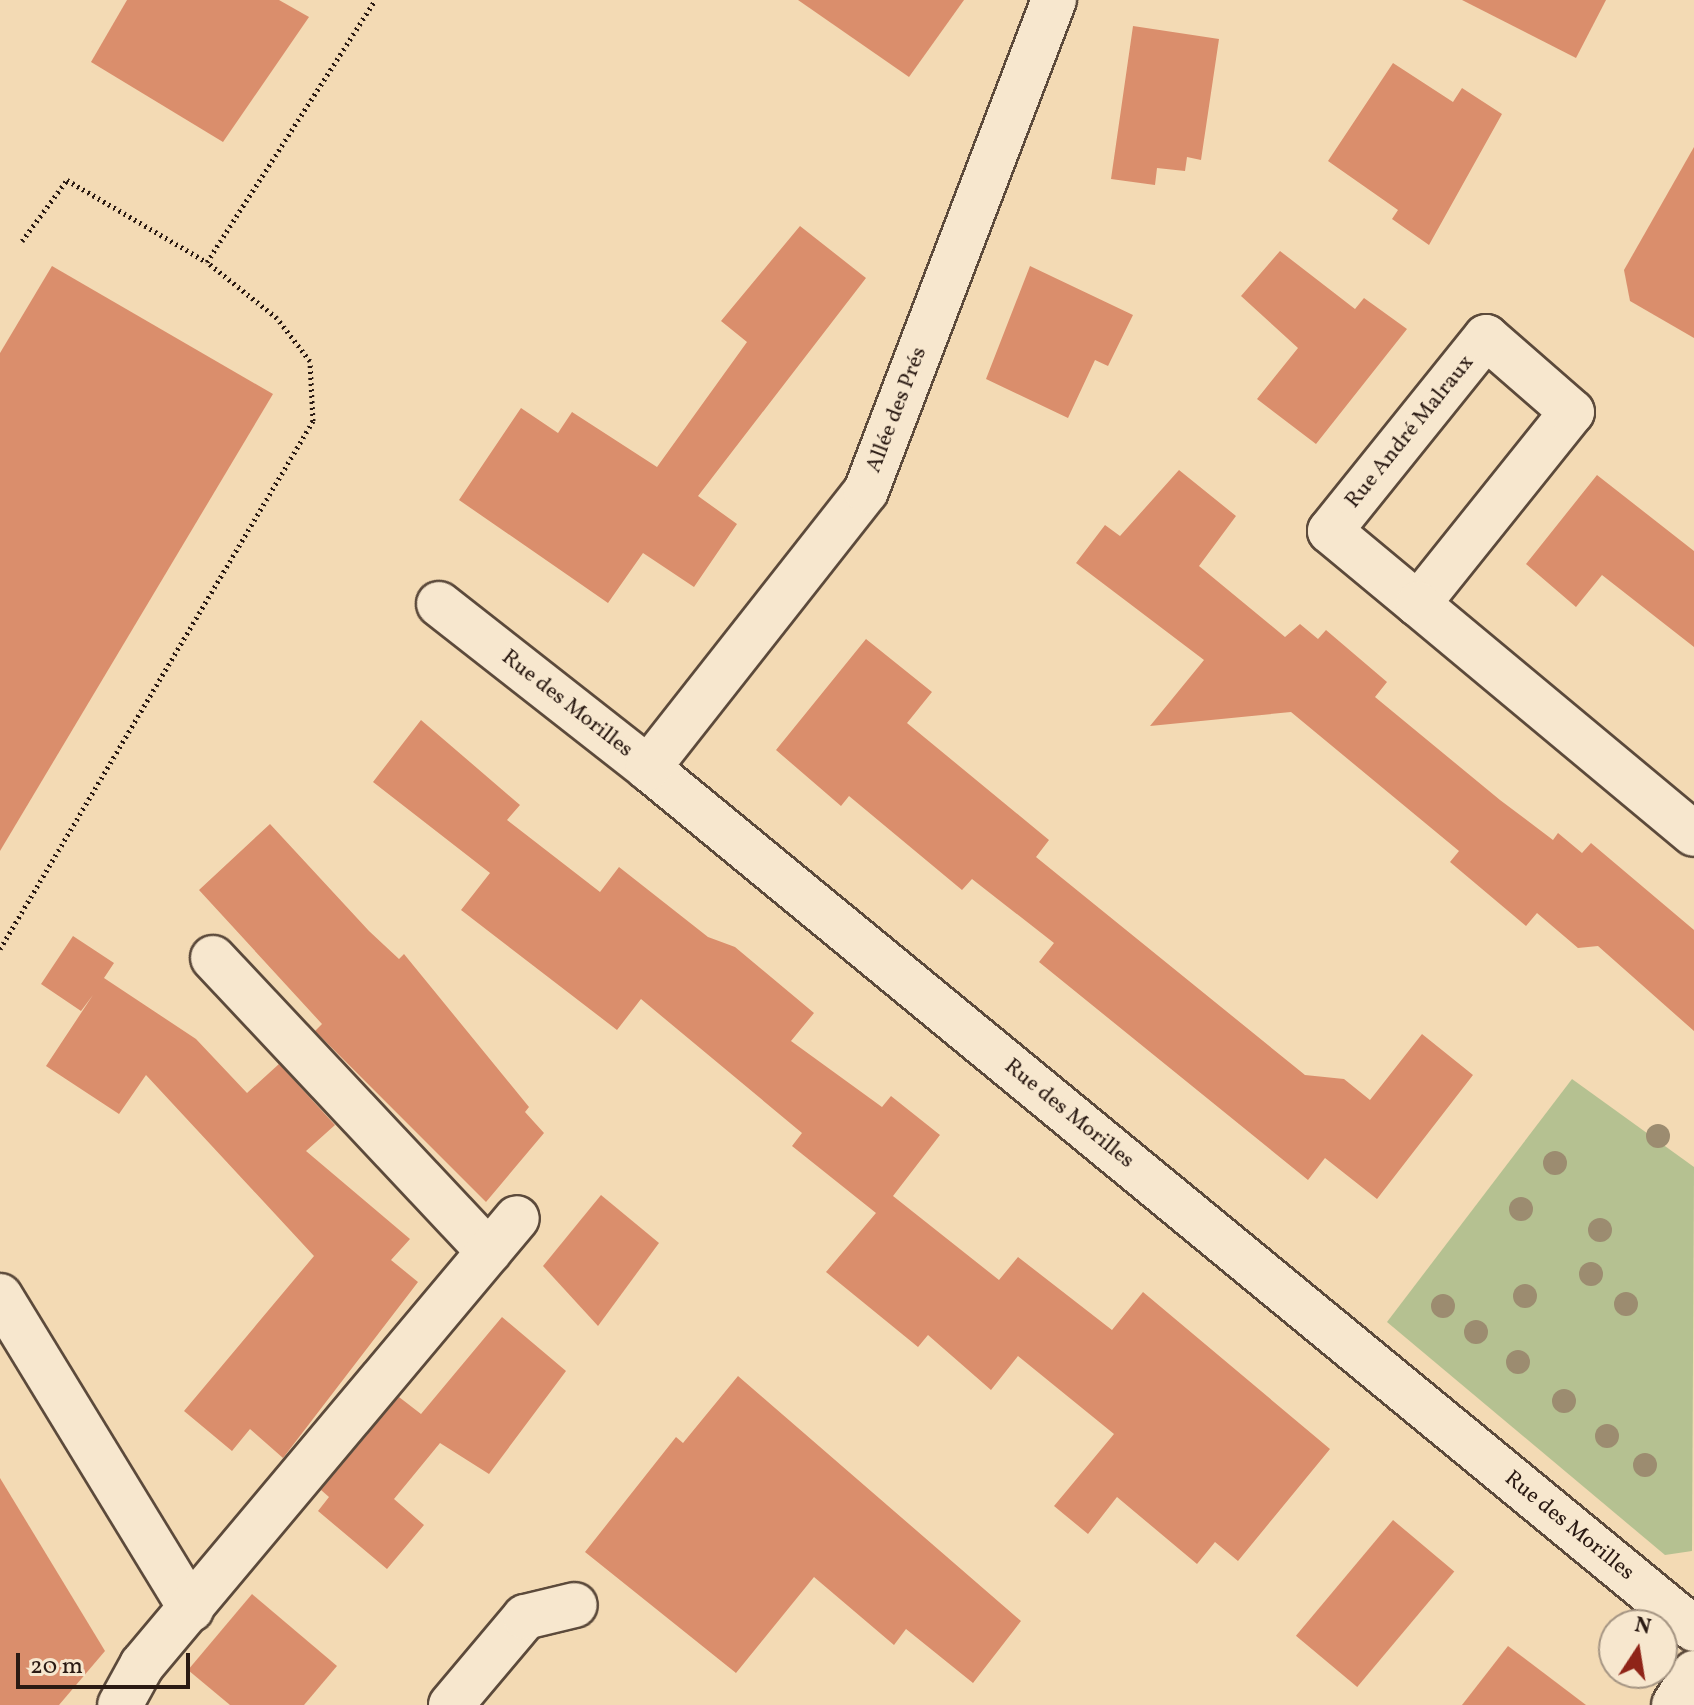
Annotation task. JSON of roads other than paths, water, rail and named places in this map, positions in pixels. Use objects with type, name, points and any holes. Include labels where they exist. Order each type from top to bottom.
[{"type":"street","name":"Allée des Prés","points":[[648,768],[866,491],[1054,0]]},
{"type":"street","name":"Rue André Malraux","points":[[1418,604],[1572,412],[1486,337],[1330,531],[1694,834]]},
{"type":"street","name":"Rue des Morilles","points":[[439,604],[648,768],[1694,1629]]},
{"type":"street","points":[[213,958],[489,1252]]},
{"type":"street","points":[[120,1705],[142,1665],[517,1218]]},
{"type":"street","points":[[0,1296],[191,1609]]},
{"type":"street","points":[[451,1705],[525,1617],[575,1605]]},
{"type":"street","points":[[1674,1705],[1694,1673]]}]
